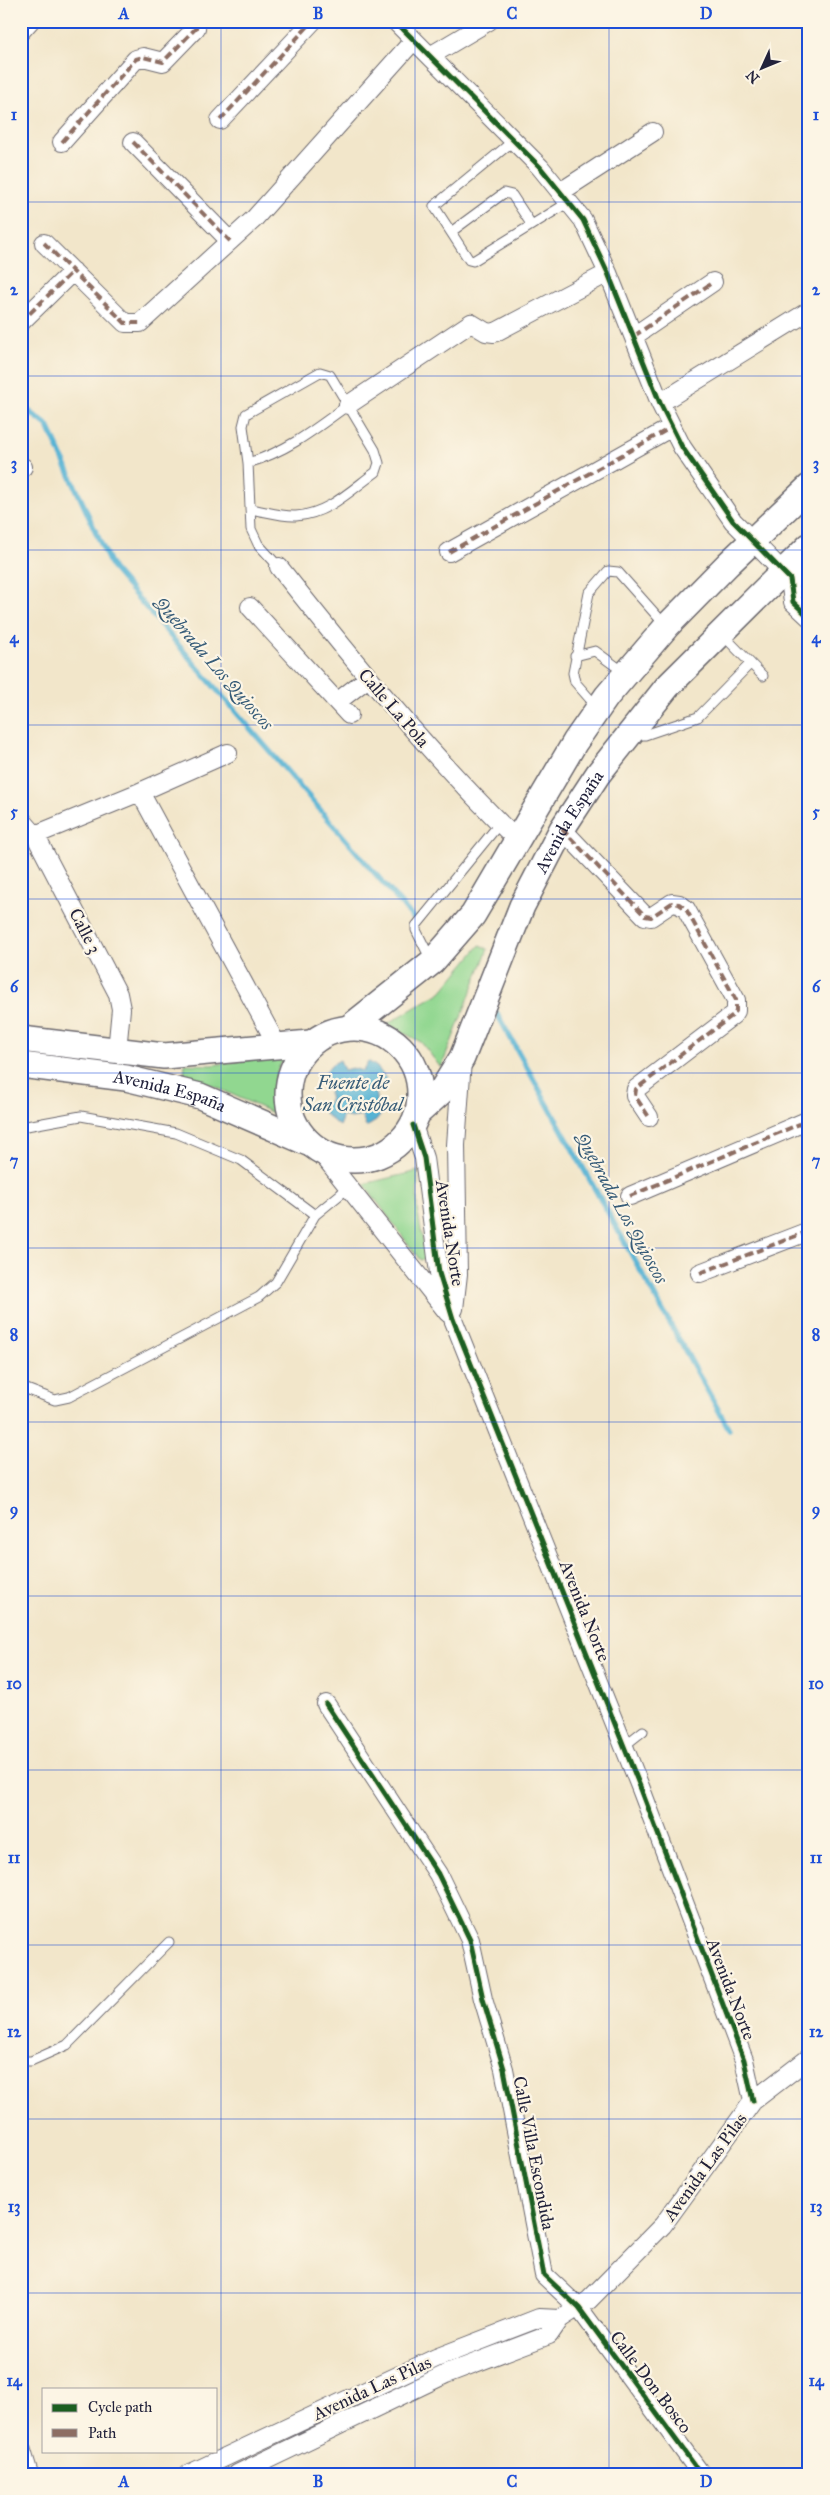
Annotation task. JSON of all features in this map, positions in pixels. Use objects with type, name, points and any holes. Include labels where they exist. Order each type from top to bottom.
[{"type":"main road","name":"Avenida España","points":[[350,1027],[432,962],[473,915],[575,742],[625,673],[666,626],[809,488]]},
{"type":"main road","name":"Avenida España","points":[[416,1119],[440,1093],[462,1058],[522,906],[562,829],[598,774],[667,687],[721,633],[786,575],[809,546]]},
{"type":"main road","points":[[350,1027],[371,1029],[390,1038],[406,1052],[416,1071],[421,1092],[416,1119],[400,1142],[375,1156],[361,1160],[339,1159],[315,1147],[298,1130],[290,1113],[287,1094],[290,1075],[297,1058],[310,1043],[328,1032],[350,1027]]},
{"type":"main road","name":"Avenida España","points":[[21,1039],[164,1056],[310,1043]]},
{"type":"main road","name":"Avenida España","points":[[21,1065],[126,1078],[200,1096],[315,1147]]},
{"type":"street","points":[[21,31],[30,21]]},
{"type":"street","points":[[62,142],[136,59],[144,57],[163,62],[196,28],[197,21]]},
{"type":"street","points":[[220,120],[313,21]]},
{"type":"street","points":[[395,21],[513,140],[566,197],[583,220],[608,273],[660,403],[682,447],[733,521],[786,575],[793,602],[809,617]]},
{"type":"street","points":[[430,56],[489,21]]},
{"type":"street","points":[[44,243],[125,323],[140,323],[254,219],[414,40]]},
{"type":"street","points":[[566,197],[653,132]]},
{"type":"street","points":[[132,142],[230,241]]},
{"type":"street","points":[[21,322],[73,271]]},
{"type":"street","points":[[348,405],[471,322],[486,332],[494,333],[608,273]]},
{"type":"street","points":[[634,336],[713,282]]},
{"type":"street","points":[[660,403],[809,311]]},
{"type":"street","points":[[449,552],[672,427]]},
{"type":"street","name":"Calle La Pola","points":[[279,567],[368,678],[454,778],[518,841]]},
{"type":"street","points":[[786,575],[809,576]]},
{"type":"street","points":[[250,607],[349,715]]},
{"type":"street","points":[[337,702],[368,678]]},
{"type":"street","points":[[35,835],[228,754]]},
{"type":"street","points":[[140,792],[277,1045]]},
{"type":"street","name":"Calle 3","points":[[21,819],[35,835],[118,994],[121,1009],[117,1051]]},
{"type":"street","points":[[562,829],[645,916],[651,917],[672,903],[679,904],[686,910],[736,1000],[736,1011],[733,1015],[636,1089],[635,1096],[649,1117]]},
{"type":"street","points":[[453,1319],[458,1274],[456,1145],[462,1058]]},
{"type":"street","name":"Avenida Norte","points":[[416,1119],[424,1158],[439,1273],[453,1319],[624,1746],[744,2060],[753,2101]]},
{"type":"street","points":[[630,1196],[809,1120]]},
{"type":"street","name":"Avenida Norte","points":[[315,1147],[453,1319]]},
{"type":"street","points":[[700,1272],[809,1231]]},
{"type":"street","name":"Calle Villa Escondida","points":[[326,1704],[438,1874],[470,1940],[483,1998],[504,2069],[544,2275],[579,2308]]},
{"type":"street","name":"Avenida Las Pilas","points":[[237,2474],[446,2374],[549,2335],[560,2319],[579,2308],[663,2225],[753,2101],[809,2058]]},
{"type":"street","name":"Calle Don Bosco","points":[[579,2308],[701,2474]]},
{"type":"street","name":"Avenida Las Pilas","points":[[189,2474],[436,2358],[539,2318],[560,2319]]},
{"type":"street","points":[[21,2448],[29,2474]]},
{"type":"lane","points":[[513,140],[436,202],[436,208],[469,260],[473,260],[531,224],[566,197]]},
{"type":"lane","points":[[451,232],[504,193],[512,195],[531,224]]},
{"type":"lane","points":[[250,509],[294,516],[310,514],[326,508],[376,472],[379,462],[375,450],[330,375],[320,372],[246,414],[243,426],[248,463],[250,509],[251,529],[258,544],[279,567]]},
{"type":"lane","points":[[248,463],[273,455],[298,441],[348,405]]},
{"type":"lane","points":[[598,708],[576,682],[573,673],[589,593],[608,571],[618,572],[666,626]]},
{"type":"lane","points":[[721,633],[763,676]]},
{"type":"lane","points":[[575,656],[595,651],[625,673]]},
{"type":"lane","points":[[628,735],[645,735],[698,717],[750,664]]},
{"type":"lane","points":[[432,962],[416,930],[416,926],[500,823]]},
{"type":"lane","points":[[21,1127],[81,1116],[176,1133],[241,1160],[315,1215]]},
{"type":"lane","points":[[21,1387],[55,1400],[69,1397],[260,1297],[276,1282],[315,1215],[348,1188]]},
{"type":"lane","points":[[624,1746],[643,1730]]},
{"type":"lane","points":[[21,2061],[31,2061],[68,2045],[169,1942]]},
{"type":"green space","points":[[480,945],[488,949],[441,1068],[421,1042],[387,1024],[441,992]]},
{"type":"green space","points":[[286,1055],[278,1069],[274,1083],[275,1114],[198,1079],[184,1076],[185,1064],[212,1065]]},
{"type":"green space","points":[[418,1171],[417,1208],[426,1258],[420,1260],[364,1184]]},
{"type":"water","name":"Fuente de San Cristóbal","points":[[340,1060],[344,1070],[352,1068],[363,1071],[368,1061],[377,1067],[387,1080],[376,1085],[376,1103],[386,1108],[376,1121],[366,1127],[362,1116],[351,1118],[343,1116],[339,1126],[326,1115],[320,1106],[330,1102],[331,1083],[321,1078],[331,1065]]},
{"type":"waterway","name":"Quebrada Los Quioscos","points":[[21,405],[48,426],[112,568],[416,921]]},
{"type":"waterway","name":"Quebrada Los Quioscos","points":[[491,1003],[729,1429]]},
{"type":"marked path","points":[[21,31],[30,21]]},
{"type":"marked path","points":[[62,142],[136,59],[143,57],[163,62],[196,28],[197,21]]},
{"type":"marked path","points":[[220,120],[313,21]]},
{"type":"marked path","points":[[133,142],[230,241]]},
{"type":"marked path","points":[[44,243],[125,323],[140,323]]},
{"type":"marked path","points":[[21,322],[73,271]]},
{"type":"marked path","points":[[634,336],[713,282]]},
{"type":"marked path","points":[[449,552],[672,427]]},
{"type":"marked path","points":[[562,829],[645,916],[651,917],[672,903],[679,904],[686,909],[736,1000],[736,1011],[733,1015],[636,1089],[635,1096],[649,1117]]},
{"type":"marked path","points":[[630,1196],[809,1120]]},
{"type":"marked path","points":[[700,1273],[809,1231]]},
{"type":"cycle path","points":[[395,21],[540,167],[583,220],[608,273],[660,403],[682,447],[733,521],[790,579],[793,602],[809,617]]},
{"type":"cycle path","points":[[413,1125],[424,1158],[439,1273],[453,1319],[641,1789],[744,2060],[753,2101]]},
{"type":"cycle path","points":[[326,1704],[438,1874],[470,1940],[483,1999],[504,2069],[544,2275],[579,2308],[701,2474]]}]
